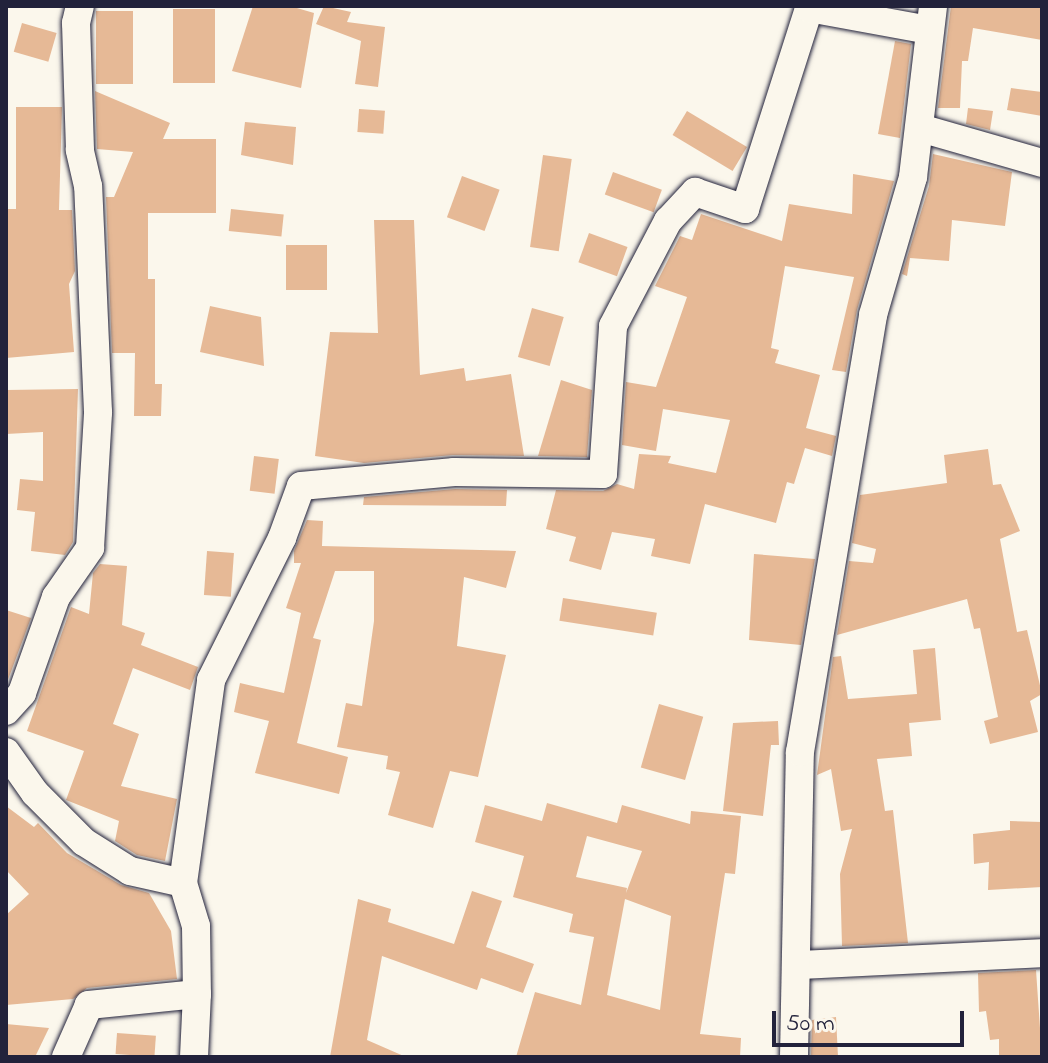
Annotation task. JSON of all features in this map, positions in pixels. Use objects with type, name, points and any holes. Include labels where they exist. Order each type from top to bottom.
[{"type":"street","points":[[6,711],[22,693],[56,597],[90,548],[98,412],[88,186],[80,150],[76,23],[80,6]]},
{"type":"street","points":[[194,1057],[196,926],[183,883],[211,680],[282,538],[301,486],[454,472],[603,474],[613,326],[668,221],[695,192],[745,209],[809,8],[931,18],[913,177],[873,315],[800,752],[799,965],[794,1057]]},
{"type":"street","points":[[920,128],[1042,163]]},
{"type":"street","points":[[6,752],[35,793],[84,842],[130,871],[183,883]]},
{"type":"street","points":[[799,965],[1042,953]]},
{"type":"street","points":[[66,1057],[89,1005],[197,994]]},
{"type":"building","points":[[253,6],[290,6],[314,13],[301,88],[232,71]]},
{"type":"building","points":[[324,6],[351,12],[347,22],[385,27],[378,87],[355,84],[361,41],[316,24]]},
{"type":"building","points":[[951,6],[1042,6],[1042,40],[973,28],[968,61],[962,61],[960,108],[938,108]]},
{"type":"building","points":[[173,9],[215,9],[215,83],[173,83]]},
{"type":"building","points":[[96,11],[133,11],[133,84],[96,84]]},
{"type":"building","points":[[22,23],[57,33],[48,62],[14,52]]},
{"type":"building","points":[[895,41],[911,44],[900,138],[878,134]]},
{"type":"building","points":[[1011,88],[1042,92],[1042,116],[1007,110]]},
{"type":"building","points":[[95,91],[170,123],[163,139],[216,139],[216,213],[148,213],[148,279],[155,279],[155,384],[162,384],[161,416],[134,416],[135,353],[112,353],[106,197],[114,197],[133,152],[97,149]]},
{"type":"building","points":[[16,107],[62,107],[59,210],[72,210],[75,271],[69,284],[74,352],[6,358],[6,209],[16,209]]},
{"type":"building","points":[[968,108],[993,111],[990,130],[966,124]]},
{"type":"building","points":[[359,109],[385,111],[383,134],[357,132]]},
{"type":"building","points":[[687,111],[747,147],[733,171],[673,135]]},
{"type":"building","points":[[245,122],[296,127],[293,165],[241,155]]},
{"type":"building","points":[[933,154],[1012,172],[1005,226],[952,220],[949,261],[910,258],[907,276],[902,274],[929,186]]},
{"type":"building","points":[[543,155],[572,159],[559,251],[530,247]]},
{"type":"building","points":[[613,172],[662,190],[654,212],[605,195]]},
{"type":"building","points":[[853,174],[894,181],[857,310],[846,372],[832,370],[854,277],[785,266],[771,348],[779,350],[775,363],[820,375],[806,428],[836,436],[832,456],[805,448],[794,484],[787,482],[776,523],[705,504],[690,564],[651,556],[655,539],[612,532],[601,570],[569,561],[576,537],[546,529],[556,490],[603,491],[617,484],[634,489],[639,454],[671,456],[668,463],[716,473],[730,420],[663,409],[656,451],[622,445],[626,382],[656,387],[687,297],[655,286],[680,236],[692,240],[701,214],[782,241],[789,204],[852,214]]},
{"type":"building","points":[[462,176],[500,190],[485,231],[447,217]]},
{"type":"building","points":[[231,209],[284,215],[281,236],[229,231]]},
{"type":"building","points":[[374,220],[414,220],[420,375],[464,368],[466,381],[511,374],[524,456],[453,455],[364,463],[315,456],[330,332],[378,333]]},
{"type":"building","points":[[589,233],[628,247],[617,276],[578,262]]},
{"type":"building","points":[[286,245],[327,245],[327,290],[286,290]]},
{"type":"building","points":[[210,306],[261,317],[264,366],[200,352]]},
{"type":"building","points":[[532,308],[564,317],[550,366],[518,357]]},
{"type":"building","points":[[561,380],[592,390],[587,457],[538,456]]},
{"type":"building","points":[[78,389],[73,542],[65,555],[31,551],[35,512],[17,510],[20,479],[43,481],[43,432],[6,434],[6,390]]},
{"type":"building","points":[[988,449],[993,485],[1001,484],[1020,531],[1000,539],[1017,632],[1027,630],[1042,694],[1030,701],[1038,732],[990,744],[984,721],[998,717],[980,628],[974,629],[967,599],[837,635],[849,561],[873,563],[876,549],[852,543],[860,495],[947,483],[944,455]]},
{"type":"building","points":[[254,456],[279,459],[275,494],[250,491]]},
{"type":"building","points":[[455,489],[507,490],[506,506],[363,505],[364,497]]},
{"type":"building","points":[[307,520],[323,521],[322,546],[516,551],[506,588],[464,577],[457,646],[506,655],[478,777],[450,771],[433,828],[388,815],[400,772],[386,769],[388,756],[337,747],[346,703],[362,706],[374,621],[374,571],[335,571],[313,638],[321,640],[297,743],[348,757],[339,794],[255,773],[269,721],[234,712],[240,683],[284,693],[301,613],[286,608],[301,563],[294,563],[294,551]]},
{"type":"building","points":[[207,551],[234,553],[231,597],[204,595]]},
{"type":"building","points":[[754,554],[815,559],[801,645],[749,640]]},
{"type":"building","points":[[100,564],[127,566],[122,625],[145,633],[141,645],[198,667],[190,690],[133,668],[113,724],[139,734],[121,786],[177,799],[165,861],[137,855],[115,841],[119,821],[66,800],[84,751],[27,731],[71,607],[89,614],[93,573]]},
{"type":"building","points":[[563,598],[657,613],[653,636],[559,621]]},
{"type":"building","points":[[6,610],[31,618],[6,685]]},
{"type":"building","points":[[935,648],[941,720],[909,723],[912,756],[877,759],[885,811],[893,810],[908,943],[842,946],[840,874],[852,829],[841,831],[831,769],[817,775],[833,657],[841,656],[848,699],[917,694],[913,650]]},
{"type":"building","points":[[659,704],[703,717],[685,780],[641,767]]},
{"type":"building","points":[[778,721],[779,745],[771,745],[763,816],[723,811],[733,723]]},
{"type":"building","points":[[547,803],[617,823],[622,805],[690,824],[691,811],[741,816],[735,874],[725,873],[700,1034],[741,1038],[740,1057],[516,1057],[535,992],[581,1005],[594,937],[569,932],[573,914],[513,897],[524,856],[475,842],[485,805],[542,821]],"holes":[[[587,836],[642,851],[626,893],[627,888],[576,877]],[[625,899],[671,916],[660,1010],[607,995]]]},
{"type":"building","points":[[6,806],[34,827],[38,823],[67,853],[121,885],[149,893],[171,931],[177,979],[87,988],[73,999],[6,1005],[6,915],[29,894],[6,870]]},
{"type":"building","points":[[1010,821],[1042,822],[1042,887],[988,890],[989,862],[974,864],[973,834],[1010,830]]},
{"type":"building","points":[[472,891],[502,901],[486,947],[534,964],[523,993],[481,978],[477,990],[382,956],[367,1040],[406,1057],[330,1057],[358,899],[391,909],[388,922],[454,944]]},
{"type":"building","points":[[1036,970],[1042,1057],[999,1057],[999,1039],[990,1040],[986,1011],[979,1012],[978,973]]},
{"type":"building","points":[[836,1017],[838,1057],[811,1057],[812,1020]]},
{"type":"building","points":[[6,1024],[49,1028],[35,1057],[6,1057]]},
{"type":"building","points":[[117,1033],[156,1036],[154,1057],[116,1054]]}]
